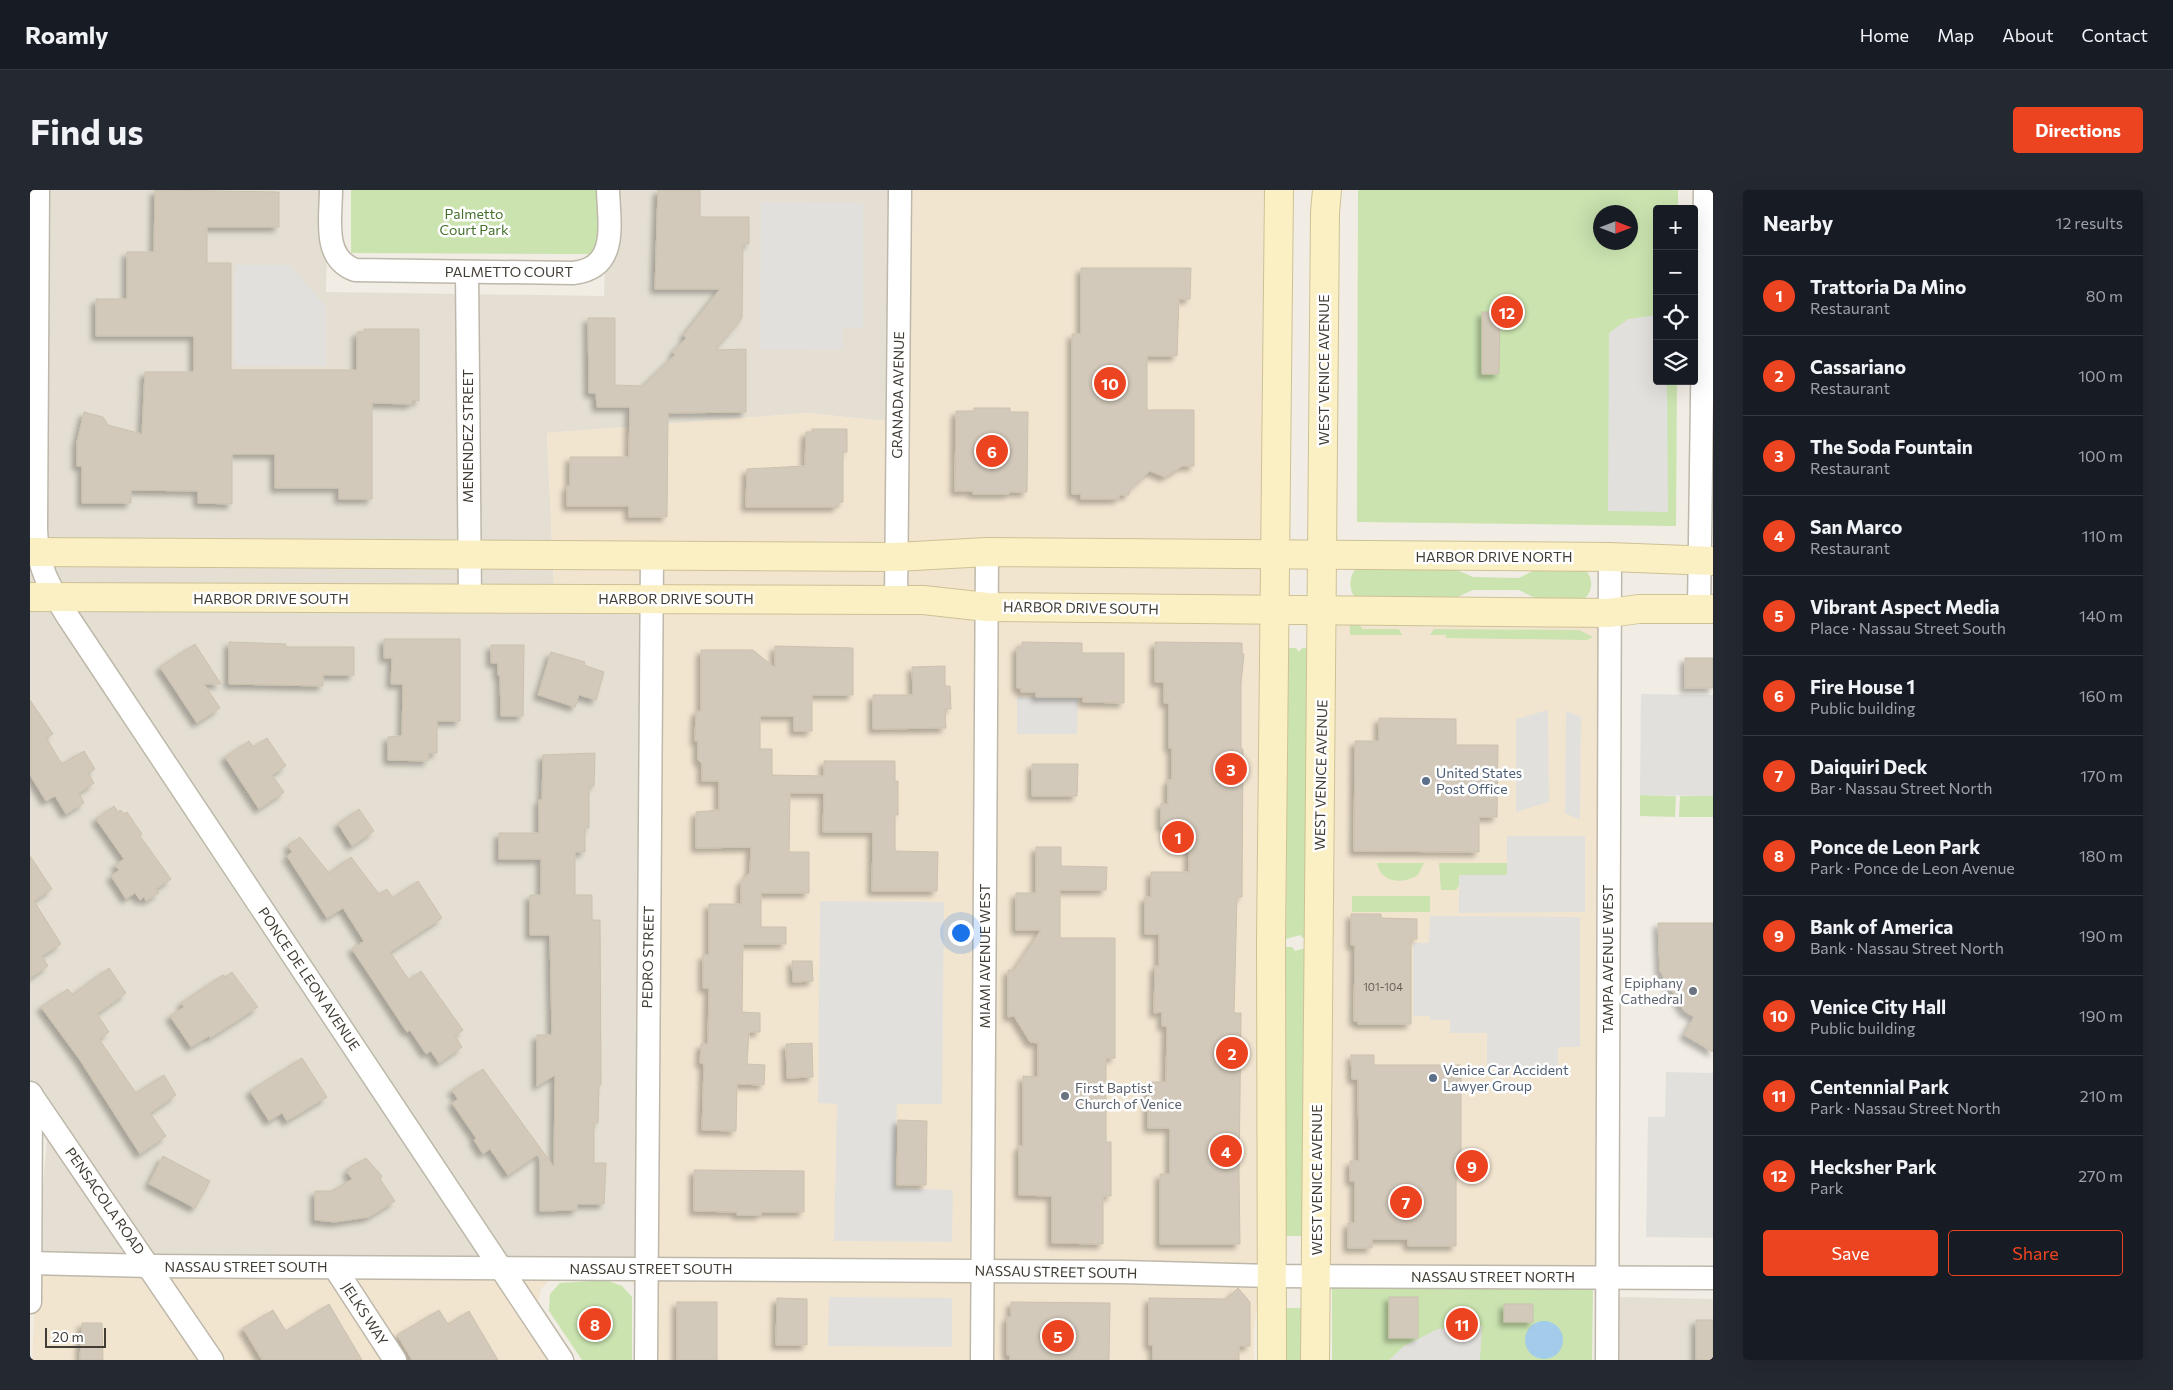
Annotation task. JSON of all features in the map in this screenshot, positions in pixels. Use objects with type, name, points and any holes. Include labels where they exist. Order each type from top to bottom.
[{"type":"street","name":"PONCE DE LEON AVENUE","points":[[38,190],[34,552],[44,576],[43,598],[562,1360]]},
{"type":"street","name":"PALMETTO COURT","points":[[331,190],[331,240],[335,253],[349,268],[371,272],[573,273],[590,269],[602,259],[608,249],[608,190]]},
{"type":"street","name":"GRANADA AVENUE","points":[[896,600],[900,190]]},
{"type":"street","points":[[1272,1360],[1271,942],[1279,190]]},
{"type":"street","name":"WEST VENICE AVENUE","points":[[1315,1360],[1325,212],[1328,190]]},
{"type":"street","points":[[1322,610],[1609,613],[1639,609],[1706,609],[1704,190]]},
{"type":"street","name":"MENENDEZ STREET","points":[[467,272],[470,600]]},
{"type":"street","points":[[34,552],[896,556],[987,552],[1275,555]]},
{"type":"street","name":"MIAMI AVENUE WEST","points":[[982,1360],[987,552]]},
{"type":"street","name":"PEDRO STREET","points":[[646,1360],[652,555]]},
{"type":"street","name":"HARBOR DRIVE NORTH","points":[[1275,555],[1610,557],[1707,561]]},
{"type":"street","name":"TAMPA AVENUE WEST","points":[[1607,1360],[1610,557]]},
{"type":"street","name":"HARBOR DRIVE SOUTH","points":[[43,598],[923,600],[987,607],[1322,610]]},
{"type":"street","points":[[30,1094],[30,1302]]},
{"type":"street","name":"PENSACOLA ROAD","points":[[30,1094],[150,1266],[212,1360]]},
{"type":"street","name":"NASSAU STREET SOUTH","points":[[30,1263],[335,1268],[982,1271],[1272,1276]]},
{"type":"street","name":"JELKS WAY","points":[[335,1268],[395,1360]]},
{"type":"street","name":"NASSAU STREET NORTH","points":[[1272,1276],[1713,1278]]},
{"type":"shaded area","points":[[30,190],[328,190],[326,292],[604,296],[607,190],[910,190],[905,423],[807,413],[547,433],[552,544],[30,542]]},
{"type":"shaded area","points":[[910,190],[1267,190],[1263,544],[552,544],[547,433],[807,413],[904,423]]},
{"type":"shaded area","points":[[761,202],[863,203],[863,328],[843,328],[843,350],[760,349]]},
{"type":"shaded area","points":[[235,265],[290,265],[326,307],[326,366],[235,365]]},
{"type":"shaded area","points":[[1653,316],[1653,385],[1667,385],[1668,512],[1608,511],[1609,333],[1628,319]]},
{"type":"shaded area","points":[[30,563],[553,565],[554,589],[30,586]]},
{"type":"shaded area","points":[[961,563],[1263,565],[1263,599],[554,589],[553,565]]},
{"type":"shaded area","points":[[30,607],[650,609],[638,1273],[36,1271],[48,1127],[30,1103]]},
{"type":"shaded area","points":[[650,609],[922,610],[1263,620],[1259,1292],[1254,1329],[1254,1360],[642,1360],[637,1288],[629,1280],[637,1273]]},
{"type":"shaded area","points":[[1334,622],[1599,624],[1603,1288],[1327,1280]]},
{"type":"shaded area","points":[[1641,694],[1713,695],[1713,796],[1640,795]]},
{"type":"shaded area","points":[[1017,697],[1078,698],[1077,734],[1017,734]]},
{"type":"shaded area","points":[[1548,710],[1549,802],[1516,812],[1516,719]]},
{"type":"shaded area","points":[[1566,711],[1581,717],[1580,820],[1565,813]]},
{"type":"shaded area","points":[[1507,836],[1585,836],[1585,912],[1459,913],[1459,875],[1507,875]]},
{"type":"shaded area","points":[[820,901],[944,902],[942,1104],[897,1104],[895,1188],[953,1190],[952,1242],[834,1241],[837,1104],[818,1103]]},
{"type":"shaded area","points":[[1430,916],[1580,917],[1580,1047],[1558,1047],[1558,1066],[1487,1066],[1487,1033],[1450,1033],[1450,1020],[1430,1020],[1430,1016],[1413,1016],[1413,943],[1429,943]]},
{"type":"shaded area","points":[[1666,1072],[1713,1073],[1713,1238],[1646,1237],[1648,1117],[1665,1117]]},
{"type":"shaded area","points":[[36,1271],[553,1276],[541,1289],[538,1304],[571,1360],[32,1360]]},
{"type":"shaded area","points":[[829,1297],[952,1298],[952,1347],[828,1346]]},
{"type":"shaded area","points":[[1615,1297],[1713,1299],[1713,1360],[1614,1360]]},
{"type":"shaded area","points":[[1482,1326],[1480,1360],[1389,1360],[1404,1346],[1438,1329]]},
{"type":"green space","name":"Palmetto Court Park","points":[[351,190],[597,190],[597,254],[351,253]]},
{"type":"green space","points":[[1358,190],[1678,190],[1678,205],[1653,205],[1653,385],[1677,385],[1676,526],[1357,522]]},
{"type":"green space","points":[[1357,568],[1452,568],[1473,577],[1519,578],[1539,568],[1585,570],[1590,577],[1591,586],[1586,598],[1582,600],[1537,599],[1519,590],[1473,590],[1453,599],[1356,598],[1353,595],[1350,583],[1352,574]]},
{"type":"green space","points":[[1359,623],[1362,629],[1399,629],[1402,635],[1350,635],[1350,624]]},
{"type":"green space","points":[[1434,629],[1579,630],[1593,637],[1587,640],[1446,638],[1446,635],[1430,635]]},
{"type":"green space","points":[[1288,648],[1296,648],[1299,652],[1302,648],[1311,648],[1307,938],[1303,938],[1300,935],[1286,939]]},
{"type":"green space","points":[[1640,795],[1676,796],[1675,817],[1640,816]]},
{"type":"green space","points":[[1680,796],[1713,796],[1713,817],[1679,817]]},
{"type":"green space","points":[[1377,863],[1424,863],[1418,875],[1399,881],[1383,875]]},
{"type":"green space","points":[[1439,863],[1507,863],[1507,875],[1466,875],[1456,890],[1441,890]]},
{"type":"green space","points":[[1352,896],[1430,896],[1430,912],[1352,912]]},
{"type":"green space","points":[[1285,947],[1292,947],[1295,951],[1309,947],[1303,1236],[1287,1236],[1285,1232]]},
{"type":"green space","points":[[606,1280],[622,1286],[632,1297],[632,1360],[582,1360],[549,1311],[550,1294],[560,1283]]},
{"type":"green space","points":[[1332,1288],[1593,1288],[1592,1360],[1332,1360]]},
{"type":"green space","points":[[1287,1308],[1303,1308],[1306,1360],[1283,1360],[1284,1319]]},
{"type":"water","points":[[1544,1321],[1558,1326],[1563,1340],[1558,1354],[1544,1359],[1530,1354],[1525,1340],[1530,1326]]},
{"type":"building","points":[[155,190],[279,192],[279,227],[207,227],[207,263],[231,263],[231,370],[357,370],[357,332],[364,332],[364,329],[419,329],[419,401],[412,400],[412,404],[372,403],[372,499],[339,499],[339,488],[275,488],[275,454],[232,454],[232,504],[198,503],[198,491],[131,490],[131,503],[82,503],[82,466],[77,466],[77,442],[84,412],[103,417],[108,425],[142,434],[145,372],[193,372],[194,370],[194,336],[96,336],[96,299],[127,299],[127,252],[154,252]]},
{"type":"building","points":[[658,190],[700,190],[700,217],[749,217],[749,244],[743,244],[742,318],[715,350],[746,349],[746,412],[668,413],[667,517],[629,517],[629,506],[567,506],[567,486],[570,486],[570,457],[629,457],[630,407],[597,407],[596,393],[589,393],[588,318],[615,318],[615,385],[643,386],[675,355],[673,352],[686,338],[684,335],[720,289],[655,289]]},
{"type":"building","points":[[1081,268],[1191,268],[1190,299],[1179,299],[1177,356],[1147,356],[1147,410],[1194,410],[1194,466],[1182,466],[1165,477],[1150,471],[1129,491],[1129,495],[1119,495],[1119,499],[1081,499],[1081,494],[1072,494],[1072,334],[1081,334]]},
{"type":"building","points":[[1482,312],[1500,312],[1499,374],[1482,374]]},
{"type":"building","points":[[974,408],[1010,408],[1010,412],[1028,412],[1027,492],[973,494],[973,491],[955,491],[956,411],[974,411]]},
{"type":"building","points":[[812,429],[847,429],[847,452],[843,452],[843,502],[838,502],[838,507],[746,507],[747,469],[805,466],[806,432],[812,432]]},
{"type":"building","points":[[384,639],[460,639],[460,721],[437,721],[437,753],[429,753],[428,761],[388,760],[388,737],[402,736],[403,684],[391,684],[392,658],[384,658]]},
{"type":"building","points":[[229,642],[286,644],[286,647],[354,647],[354,675],[323,675],[323,686],[229,684]]},
{"type":"building","points":[[1022,642],[1082,643],[1082,653],[1124,653],[1124,703],[1083,702],[1083,697],[1036,697],[1036,692],[1021,692],[1021,688],[1017,688],[1017,647],[1022,647]]},
{"type":"building","points":[[1155,642],[1242,643],[1242,654],[1244,654],[1241,683],[1241,749],[1243,749],[1242,897],[1237,897],[1234,1013],[1241,1013],[1240,1244],[1160,1244],[1160,1174],[1170,1174],[1170,1128],[1148,1128],[1148,1082],[1166,1082],[1167,1026],[1162,1026],[1162,1012],[1154,1013],[1155,966],[1159,966],[1159,934],[1145,934],[1145,897],[1151,897],[1151,872],[1189,872],[1189,827],[1161,827],[1161,803],[1168,804],[1168,780],[1172,780],[1172,748],[1169,748],[1169,703],[1164,703],[1164,682],[1155,682]]},
{"type":"building","points":[[195,644],[221,684],[204,684],[220,708],[197,723],[160,667]]},
{"type":"building","points":[[491,645],[524,645],[523,716],[501,716],[500,677],[498,674],[498,663],[491,663]]},
{"type":"building","points":[[775,646],[853,648],[853,695],[812,695],[812,731],[794,731],[794,716],[760,716],[760,749],[772,749],[772,775],[824,776],[824,761],[895,761],[895,781],[898,781],[898,815],[895,815],[895,851],[938,852],[937,891],[872,891],[873,832],[823,832],[824,793],[790,793],[789,852],[809,852],[809,893],[761,893],[761,927],[786,927],[786,944],[743,944],[742,1012],[760,1013],[760,1032],[749,1032],[747,1064],[765,1065],[764,1085],[737,1084],[736,1131],[702,1130],[704,1064],[700,1063],[701,1044],[708,1044],[709,988],[703,988],[703,955],[709,955],[709,904],[741,904],[741,882],[750,872],[751,847],[696,848],[696,812],[719,810],[719,781],[702,781],[702,764],[698,760],[698,741],[695,741],[696,711],[701,711],[701,650],[753,650],[775,668]]},
{"type":"building","points":[[551,652],[585,662],[584,665],[604,672],[596,700],[579,695],[575,707],[538,695]]},
{"type":"building","points":[[1685,658],[1713,658],[1713,688],[1685,688]]},
{"type":"building","points":[[945,666],[945,686],[950,686],[951,709],[945,709],[946,728],[873,729],[873,695],[913,695],[912,667]]},
{"type":"building","points":[[30,700],[53,734],[46,738],[62,764],[84,751],[95,769],[88,773],[94,783],[79,793],[84,803],[66,814],[55,796],[46,801],[30,775]]},
{"type":"building","name":"United States Post Office","points":[[1379,718],[1456,719],[1456,745],[1498,745],[1497,817],[1479,817],[1479,852],[1354,851],[1355,741],[1379,741]]},
{"type":"building","points":[[267,738],[286,766],[272,775],[284,792],[259,809],[225,757],[249,741],[253,747]]},
{"type":"building","points":[[595,753],[594,786],[589,786],[589,828],[585,828],[585,852],[575,852],[575,895],[592,895],[592,920],[600,920],[601,1085],[599,1085],[598,1123],[594,1123],[594,1163],[606,1163],[604,1204],[577,1204],[577,1210],[540,1211],[540,1153],[508,1175],[490,1149],[483,1154],[474,1140],[476,1138],[452,1103],[458,1099],[452,1090],[483,1069],[554,1167],[555,1075],[537,1086],[537,1035],[552,1035],[550,935],[530,935],[530,895],[541,895],[541,859],[499,859],[499,833],[539,833],[539,800],[542,800],[543,755]]},
{"type":"building","points":[[1032,764],[1078,764],[1077,796],[1032,796]]},
{"type":"building","points":[[114,806],[118,812],[121,810],[123,814],[127,812],[142,834],[140,836],[171,879],[156,889],[159,893],[146,901],[144,897],[140,900],[135,893],[126,899],[111,876],[119,870],[115,865],[124,859],[96,819]]},
{"type":"building","points":[[359,809],[374,831],[352,846],[338,824]]},
{"type":"building","points":[[300,837],[329,873],[351,857],[379,894],[387,889],[393,898],[418,881],[442,918],[390,952],[409,980],[421,971],[463,1030],[455,1036],[462,1047],[439,1063],[431,1051],[426,1054],[410,1030],[407,1032],[352,949],[364,941],[343,908],[327,918],[287,856],[292,852],[288,846]]},
{"type":"building","name":"First Baptist Church of Venice","points":[[1036,847],[1061,847],[1061,866],[1107,867],[1106,890],[1060,890],[1060,938],[1115,938],[1115,1058],[1106,1058],[1106,1142],[1111,1142],[1111,1196],[1103,1196],[1103,1244],[1052,1243],[1052,1196],[1019,1195],[1019,1146],[1023,1146],[1023,1076],[1038,1077],[1038,1043],[1030,1042],[1014,1016],[1008,1017],[1008,970],[1014,970],[1041,930],[1016,930],[1016,893],[1036,893]]},
{"type":"building","points":[[30,856],[52,889],[34,901],[61,944],[42,956],[48,966],[30,978]]},
{"type":"building","points":[[1351,914],[1381,914],[1381,918],[1417,919],[1417,939],[1411,939],[1411,1024],[1358,1024],[1358,1021],[1354,1021],[1355,945],[1351,945]]},
{"type":"building","name":"Epiphany Cathedral","points":[[1658,923],[1713,923],[1713,1052],[1684,1035],[1694,1017],[1684,1011],[1660,971]]},
{"type":"building","points":[[792,961],[812,961],[813,981],[793,982]]},
{"type":"building","points":[[109,968],[126,993],[97,1014],[109,1032],[99,1039],[136,1093],[164,1075],[176,1095],[150,1113],[166,1136],[140,1154],[80,1060],[41,1007],[68,989],[72,995]]},
{"type":"building","points":[[232,972],[258,1007],[210,1038],[209,1036],[191,1047],[170,1016],[184,1007],[181,1003],[223,975],[225,977]]},
{"type":"building","points":[[812,1043],[813,1077],[787,1078],[786,1044]]},
{"type":"building","points":[[1351,1055],[1374,1055],[1374,1065],[1461,1065],[1461,1174],[1456,1174],[1456,1246],[1408,1246],[1408,1239],[1372,1239],[1372,1248],[1348,1248],[1348,1223],[1355,1223],[1355,1181],[1350,1181],[1350,1161],[1359,1161],[1358,1079],[1352,1079]]},
{"type":"building","points":[[302,1058],[327,1097],[287,1121],[282,1113],[269,1121],[250,1091]]},
{"type":"building","points":[[898,1120],[927,1121],[926,1185],[897,1185]]},
{"type":"building","points":[[163,1156],[210,1181],[195,1208],[149,1184]]},
{"type":"building","points":[[366,1158],[382,1176],[380,1179],[395,1201],[369,1217],[335,1222],[315,1220],[315,1191],[332,1191],[352,1179],[347,1172],[350,1170],[349,1168]]},
{"type":"building","points":[[694,1170],[804,1171],[804,1212],[761,1212],[761,1215],[737,1215],[737,1212],[694,1211]]},
{"type":"building","points":[[1238,1288],[1250,1302],[1250,1346],[1239,1346],[1239,1360],[1153,1360],[1153,1345],[1149,1345],[1149,1298],[1227,1299]]},
{"type":"building","points":[[1389,1297],[1418,1297],[1418,1338],[1389,1338]]},
{"type":"building","points":[[777,1298],[807,1299],[807,1345],[776,1345]]},
{"type":"building","points":[[677,1302],[717,1302],[717,1360],[677,1360]]},
{"type":"building","points":[[1011,1302],[1110,1303],[1109,1360],[1010,1360],[1010,1355],[1007,1355],[1007,1317],[1011,1317]]},
{"type":"building","points":[[329,1304],[362,1360],[262,1360],[243,1328],[273,1310],[286,1331]]},
{"type":"building","points":[[1504,1304],[1533,1304],[1533,1322],[1504,1322]]},
{"type":"building","points":[[439,1310],[448,1324],[469,1311],[498,1360],[412,1360],[397,1335]]},
{"type":"building","points":[[1696,1320],[1713,1320],[1713,1360],[1696,1360]]},
{"type":"building","points":[[82,1323],[102,1323],[103,1360],[80,1360]]},
{"type":"place","name":"Hecksher Park","points":[[1507,312]]},
{"type":"place","name":"Venice City Hall","points":[[1110,383]]},
{"type":"place","name":"Fire House 1","points":[[992,451]]},
{"type":"place","name":"The Soda Fountain","points":[[1231,769]]},
{"type":"place","name":"United States Post Office","points":[[1426,781]]},
{"type":"place","name":"Trattoria Da Mino","points":[[1178,837]]},
{"type":"place","name":"Epiphany Cathedral","points":[[1693,991]]},
{"type":"place","name":"Cassariano","points":[[1232,1053]]},
{"type":"place","name":"Venice Car Accident Lawyer Group","points":[[1433,1078]]},
{"type":"place","name":"First Baptist Church of Venice","points":[[1065,1096]]},
{"type":"place","name":"San Marco","points":[[1226,1151]]},
{"type":"place","name":"Bank of America","points":[[1472,1166]]},
{"type":"place","name":"Daiquiri Deck","points":[[1406,1202]]},
{"type":"place","name":"Ponce de Leon Park","points":[[595,1324]]},
{"type":"place","name":"Centennial Park","points":[[1462,1324]]},
{"type":"place","name":"Vibrant Aspect Media","points":[[1058,1336]]}]
